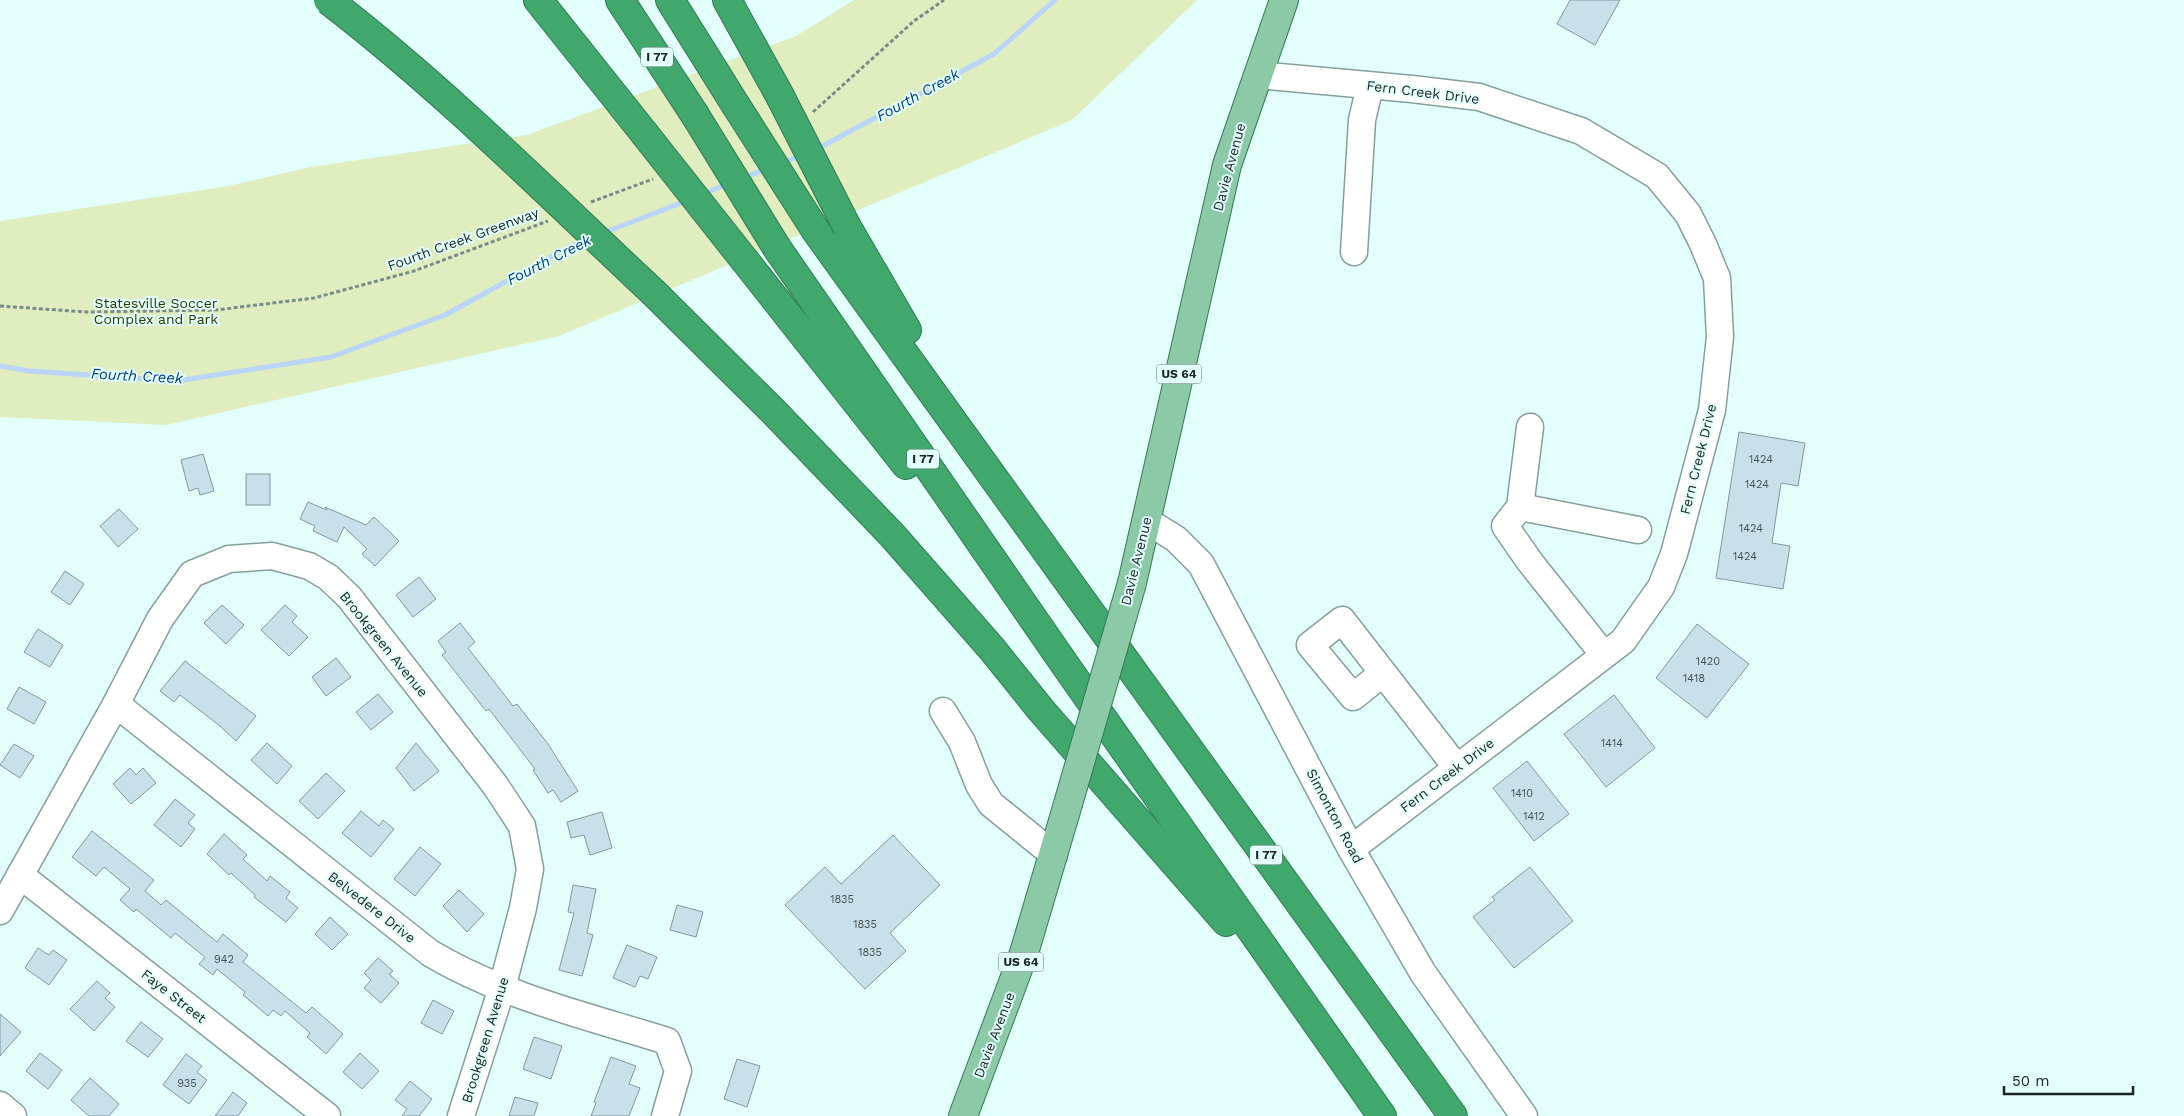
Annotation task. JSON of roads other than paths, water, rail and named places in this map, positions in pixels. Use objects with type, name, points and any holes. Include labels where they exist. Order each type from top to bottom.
[{"type":"highway","points":[[328,0],[377,38],[435,88],[654,293],[773,411],[892,535],[992,649],[1041,710],[1319,1028]]},
{"type":"highway","points":[[538,0],[1068,669]]},
{"type":"highway","name":"I 77","points":[[620,0],[777,248],[1068,669],[1382,1116]]},
{"type":"highway","name":"I 77","points":[[670,0],[816,231],[1453,1116]]},
{"type":"highway","points":[[727,0],[780,96],[847,226],[989,470]]},
{"type":"main road","name":"Davie Avenue","points":[[963,1116],[1024,953],[1054,855],[1132,583],[1227,165],[1284,0]]},
{"type":"street","name":"Fern Creek Drive","points":[[1258,75],[1370,86],[1412,88],[1479,97],[1581,131],[1657,176],[1688,214],[1717,278],[1720,336],[1712,410],[1674,554],[1660,588],[1623,641],[1351,849]]},
{"type":"street","points":[[1354,252],[1362,120],[1370,86]]},
{"type":"street","points":[[1530,426],[1520,507],[1504,526],[1530,562],[1604,655]]},
{"type":"street","points":[[1520,507],[1638,530]]},
{"type":"street","name":"Simonton Road","points":[[1147,522],[1176,539],[1201,564],[1351,849],[1423,973],[1524,1116]]},
{"type":"street","name":"Brookgreen Avenue","points":[[0,912],[116,704],[160,619],[192,574],[229,559],[272,556],[309,566],[328,577],[349,597],[496,785],[522,826],[530,869],[524,908],[502,988],[461,1116]]},
{"type":"street","points":[[1383,673],[1457,768]]},
{"type":"street","name":"Belvedere Drive","points":[[116,704],[430,953],[459,970],[502,988],[667,1042],[678,1071],[664,1116]]},
{"type":"street","points":[[943,711],[962,742],[979,785],[991,804],[1054,855]]},
{"type":"street","name":"Faye Street","points":[[20,875],[327,1116]]},
{"type":"street","points":[[0,1105],[13,1116]]},
{"type":"waterway","name":"Fourth Creek","points":[[817,149],[994,54],[1055,0]]},
{"type":"waterway","name":"Fourth Creek","points":[[782,163],[802,155]]},
{"type":"waterway","name":"Fourth Creek","points":[[742,178],[767,169]]},
{"type":"waterway","name":"Fourth Creek","points":[[703,194],[727,184]]},
{"type":"waterway","name":"Fourth Creek","points":[[603,233],[686,201]]},
{"type":"waterway","name":"Fourth Creek","points":[[0,366],[29,371],[177,381],[331,357],[445,315],[569,247],[586,240]]},
{"type":"park label","name":"Statesville Soccer Complex and Park","points":[[156,312]]}]
